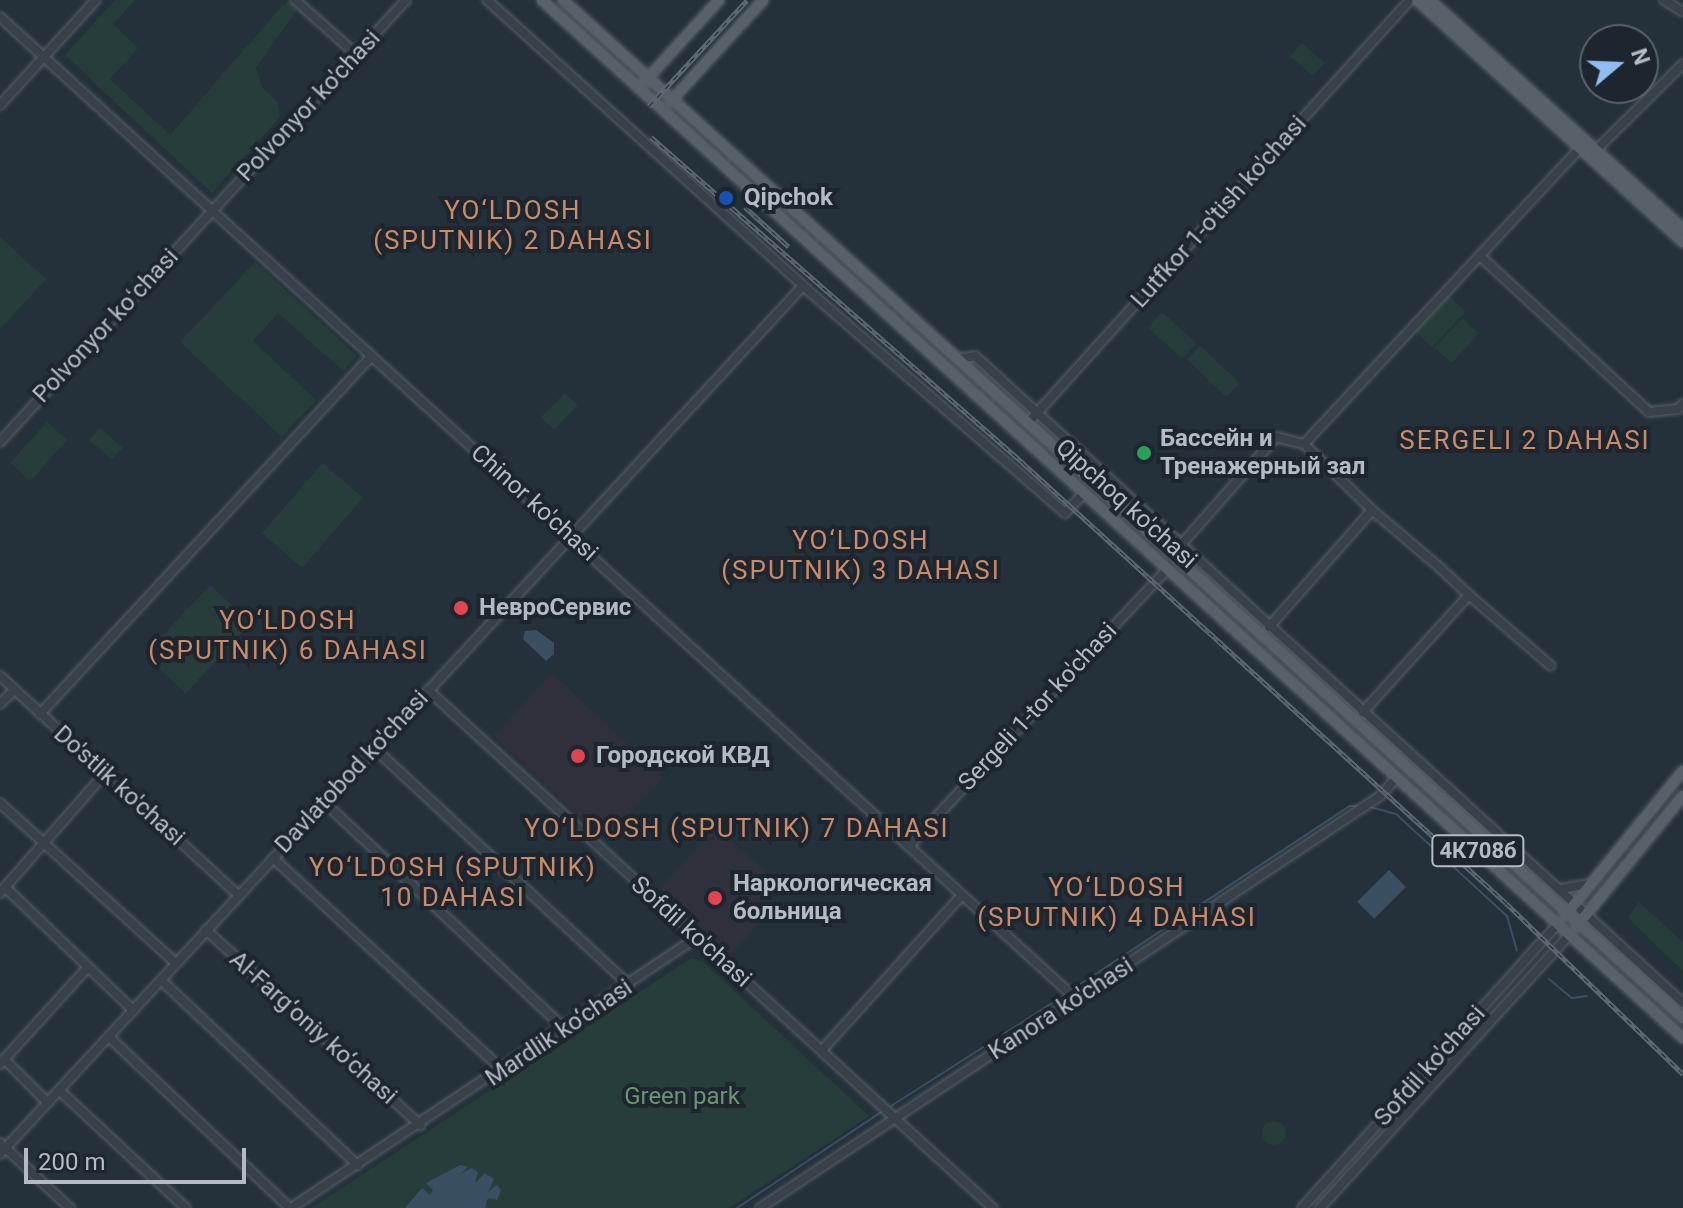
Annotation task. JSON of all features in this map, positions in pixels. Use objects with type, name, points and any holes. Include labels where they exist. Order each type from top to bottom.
[{"type":"main road","name":"Qipchoq ko'chasi","points":[[542,0],[1683,1038]]},
{"type":"main road","name":"Qipchoq ko'chasi","points":[[563,0],[1430,788],[1571,908],[1683,1018]]},
{"type":"main road","points":[[639,88],[719,0]]},
{"type":"main road","points":[[663,110],[763,0]]},
{"type":"main road","points":[[1417,0],[1583,144]]},
{"type":"main road","points":[[1430,0],[1683,242]]},
{"type":"main road","points":[[1592,153],[1683,229]]},
{"type":"main road","points":[[774,211],[783,201]]},
{"type":"main road","points":[[948,369],[957,359]]},
{"type":"main road","points":[[1104,511],[1114,501]]},
{"type":"main road","points":[[1558,924],[1683,771]]},
{"type":"main road","points":[[1421,799],[1430,788]]},
{"type":"main road","points":[[1570,934],[1683,796]]},
{"type":"main road","points":[[1558,924],[1582,919]]},
{"type":"street","points":[[0,105],[96,0]]},
{"type":"street","points":[[295,0],[357,55]]},
{"type":"street","name":"Polvonyor ko'chasi","points":[[212,211],[406,0]]},
{"type":"street","points":[[487,0],[803,286],[1065,513],[1084,493]]},
{"type":"street","name":"Lutfkor 1-o'tish ko'chasi","points":[[1028,423],[1410,0]]},
{"type":"street","points":[[1664,0],[1683,12]]},
{"type":"street","name":"Chinor ko'chasi","points":[[0,17],[1071,994]]},
{"type":"street","points":[[1592,153],[1683,64]]},
{"type":"street","points":[[1304,444],[1583,144]]},
{"type":"street","name":"Polvonyor koʻchasi","points":[[0,442],[212,211]]},
{"type":"street","points":[[1480,256],[1649,412],[1678,409],[1683,404]]},
{"type":"street","name":"Davlatobod ko'chasi","points":[[2,1148],[60,1091],[803,286]]},
{"type":"street","points":[[40,714],[371,356]]},
{"type":"street","name":"Qipchoq ko'chasi","points":[[957,359],[975,356],[1557,887],[1571,908]]},
{"type":"street","points":[[1180,546],[1276,437],[1304,444],[1372,510],[1551,666]]},
{"type":"street","points":[[1269,627],[1372,510]]},
{"type":"street","name":"Sergeli 1-tor ko'chasi","points":[[909,846],[1167,569]]},
{"type":"street","points":[[1363,712],[1469,595]]},
{"type":"street","name":"Do'stlik ko'chasi","points":[[0,676],[238,895]]},
{"type":"street","points":[[0,704],[14,690]]},
{"type":"street","name":"Sofdil ko'chasi","points":[[428,690],[993,1208]]},
{"type":"street","points":[[374,748],[629,985]]},
{"type":"street","points":[[105,773],[2,890],[133,1010]]},
{"type":"street","name":"Kanora ko'chasi","points":[[760,1208],[890,1112],[1361,806],[1397,777]]},
{"type":"street","points":[[324,802],[565,1029]]},
{"type":"street","points":[[0,803],[176,963]]},
{"type":"street","points":[[273,858],[504,1071]]},
{"type":"street","points":[[1557,887],[1570,891],[1591,884]]},
{"type":"street","points":[[1600,928],[1597,909],[1603,894]]},
{"type":"street","points":[[822,1050],[962,895]]},
{"type":"street","name":"Qipchoq ko'chasi","points":[[1582,919],[1600,928],[1683,1003]]},
{"type":"street","name":"Sofdil ko'chasi","points":[[1302,1208],[1558,924]]},
{"type":"street","name":"Al-Farg‘oniy ko‘chasi","points":[[206,930],[420,1125]]},
{"type":"street","name":"Sofdil ko'chasi","points":[[1320,1208],[1570,934]]},
{"type":"street","name":"Mardlik ko‘chasi","points":[[291,1208],[504,1071],[696,938]]},
{"type":"street","points":[[1533,951],[1545,961]]},
{"type":"street","points":[[48,1103],[2,1062],[88,967]]},
{"type":"street","points":[[161,980],[357,1165]]},
{"type":"street","points":[[109,1037],[291,1208]]},
{"type":"street","points":[[60,1091],[186,1208]]},
{"type":"street","points":[[1369,1133],[1379,1142]]},
{"type":"street","points":[[2,1148],[70,1208]]},
{"type":"shaded area","name":"Городской КВД","points":[[552,673],[664,777],[605,840],[493,736]]},
{"type":"shaded area","name":"Наркологическая больница","points":[[717,827],[775,881],[756,906],[766,917],[730,955],[659,889]]},
{"type":"green space","points":[[115,0],[135,0],[113,24],[138,48],[110,79],[170,135],[282,6],[288,2],[297,10],[256,68],[262,87],[278,103],[280,117],[212,193],[65,55]]},
{"type":"green space","points":[[1302,43],[1325,63],[1313,76],[1290,57]]},
{"type":"green space","points":[[0,237],[46,279],[0,329]]},
{"type":"green space","points":[[255,262],[357,356],[343,371],[278,313],[253,341],[316,400],[282,437],[180,342]]},
{"type":"green space","points":[[1449,296],[1466,312],[1432,348],[1416,332]]},
{"type":"green space","points":[[1162,312],[1196,343],[1182,358],[1148,328]]},
{"type":"green space","points":[[1462,318],[1479,334],[1452,363],[1435,347]]},
{"type":"green space","points":[[1200,346],[1239,383],[1227,397],[1187,360]]},
{"type":"green space","points":[[565,393],[578,406],[554,430],[541,417]]},
{"type":"green space","points":[[47,422],[67,440],[30,481],[10,463]]},
{"type":"green space","points":[[100,428],[122,448],[112,460],[89,440]]},
{"type":"green space","points":[[323,463],[363,498],[302,568],[262,533]]},
{"type":"green space","points":[[210,585],[251,623],[185,693],[145,655]]},
{"type":"green space","points":[[1639,902],[1683,942],[1683,971],[1628,918]]},
{"type":"green space","name":"Green park","points":[[692,958],[702,961],[869,1116],[729,1208],[311,1208]]},
{"type":"green space","points":[[1274,1121],[1283,1124],[1286,1133],[1283,1142],[1274,1145],[1265,1142],[1262,1133],[1265,1124]]},
{"type":"water","points":[[536,630],[554,643],[554,654],[546,661],[523,639],[525,631]]},
{"type":"water","points":[[1389,870],[1406,887],[1374,919],[1357,902]]},
{"type":"water","points":[[460,1165],[468,1167],[459,1175],[471,1168],[478,1172],[475,1183],[485,1173],[494,1179],[488,1192],[497,1185],[501,1190],[497,1200],[488,1198],[485,1208],[405,1208],[422,1188],[430,1195],[433,1190],[426,1183]]},
{"type":"waterway","points":[[1070,991],[1350,806],[1360,806]]},
{"type":"waterway","points":[[1370,807],[1396,814],[1507,916],[1517,951]]},
{"type":"waterway","points":[[1549,979],[1572,998],[1587,996]]},
{"type":"waterway","points":[[888,1108],[1065,995]]},
{"type":"waterway","points":[[737,1208],[883,1111]]},
{"type":"railway","points":[[649,106],[747,0]]},
{"type":"railway","points":[[651,137],[1023,463],[1506,903],[1683,1074]]},
{"type":"railway","points":[[745,207],[789,247]]},
{"type":"place","name":"Qipchok","points":[[726,198]]},
{"type":"place","name":"Бассейн и Тренажерный зал","points":[[1144,453]]},
{"type":"place","name":"НевроСервис","points":[[461,608]]},
{"type":"place","name":"Городской КВД","points":[[578,756]]},
{"type":"place","name":"Наркологическая больница","points":[[715,898]]},
{"type":"district","name":"YO‘LDOSH (SPUTNIK) 2 DAHASI","points":[[513,226]]},
{"type":"district","name":"SERGELI 2 DAHASI","points":[[1525,441]]},
{"type":"district","name":"YO‘LDOSH (SPUTNIK) 3 DAHASI","points":[[861,556]]},
{"type":"district","name":"YO‘LDOSH (SPUTNIK) 6 DAHASI","points":[[288,636]]},
{"type":"district","name":"YO‘LDOSH (SPUTNIK) 7 DAHASI","points":[[737,829]]},
{"type":"district","name":"YO‘LDOSH (SPUTNIK) 10 DAHASI","points":[[453,883]]},
{"type":"district","name":"YO‘LDOSH (SPUTNIK) 4 DAHASI","points":[[1117,903]]}]
